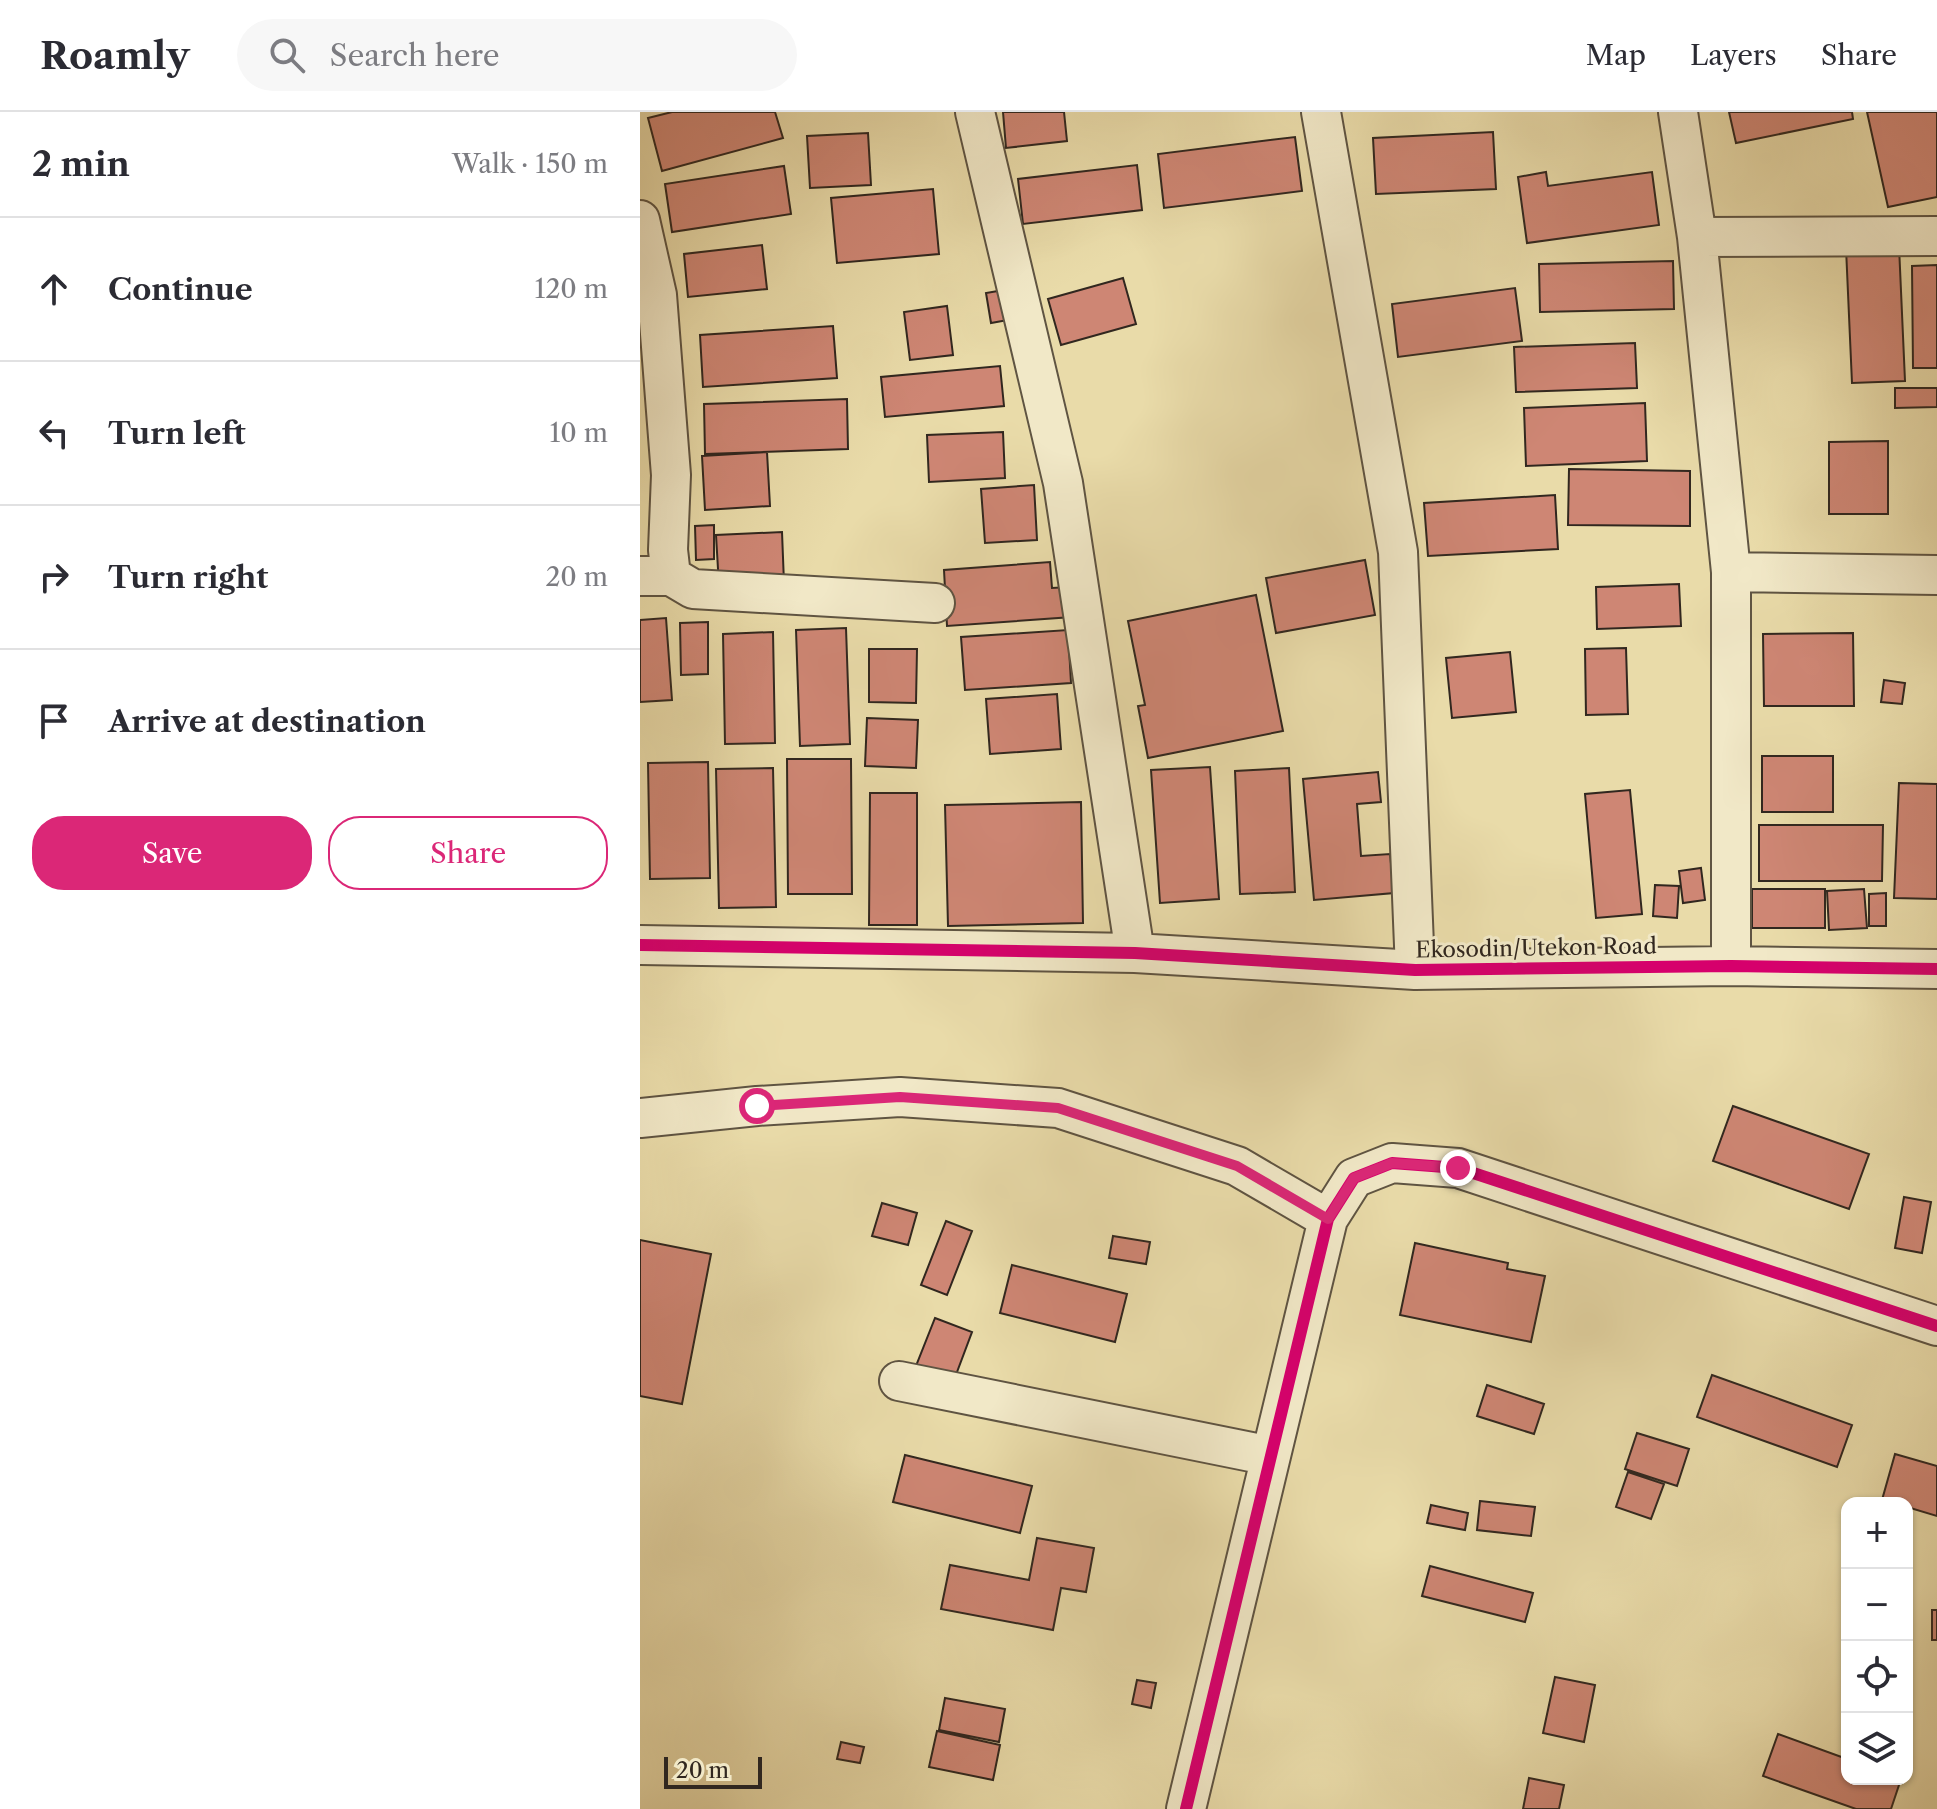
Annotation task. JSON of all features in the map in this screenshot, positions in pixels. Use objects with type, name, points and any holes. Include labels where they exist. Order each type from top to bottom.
[{"type":"street","points":[[975,112],[1063,483],[1135,953]]},
{"type":"street","points":[[1321,112],[1398,552],[1415,970]]},
{"type":"street","points":[[1678,112],[1697,237],[1731,572],[1731,966]]},
{"type":"street","points":[[640,220],[657,295],[671,475],[668,550],[655,576],[693,589],[935,603]]},
{"type":"street","points":[[1697,237],[1937,236]]},
{"type":"street","points":[[1731,572],[1937,575]]},
{"type":"street","name":"Ekosodin/Utekon Road","points":[[640,945],[1135,953],[1415,970],[1731,966],[1937,969]]},
{"type":"street","points":[[640,1118],[757,1106],[900,1097],[1058,1108],[1237,1166],[1328,1219]]},
{"type":"street","points":[[1186,1809],[1328,1219],[1354,1178],[1392,1163],[1458,1168],[1937,1326]]},
{"type":"street","points":[[899,1381],[1271,1456]]},
{"type":"building","points":[[672,112],[775,112],[783,138],[662,171],[648,118]]},
{"type":"building","points":[[1003,112],[1064,112],[1067,141],[1006,148]]},
{"type":"building","points":[[1729,112],[1852,112],[1853,119],[1736,143]]},
{"type":"building","points":[[1867,112],[1937,112],[1937,197],[1888,207]]},
{"type":"building","points":[[1493,132],[1496,189],[1376,194],[1373,138]]},
{"type":"building","points":[[868,133],[871,185],[810,188],[807,136]]},
{"type":"building","points":[[1295,137],[1302,191],[1164,208],[1158,154]]},
{"type":"building","points":[[1137,165],[1142,210],[1023,224],[1018,179]]},
{"type":"building","points":[[784,166],[791,214],[672,232],[665,184]]},
{"type":"building","points":[[1546,172],[1548,186],[1652,172],[1659,225],[1527,243],[1518,177]]},
{"type":"building","points":[[933,189],[939,254],[837,263],[831,198]]},
{"type":"building","points":[[762,245],[767,289],[688,297],[684,254]]},
{"type":"building","points":[[1899,246],[1905,381],[1852,383],[1846,248]]},
{"type":"building","points":[[1673,261],[1674,309],[1540,312],[1539,264]]},
{"type":"building","points":[[1937,265],[1937,368],[1913,368],[1912,266]]},
{"type":"building","points":[[1123,278],[1136,324],[1061,345],[1048,299]]},
{"type":"building","points":[[1515,288],[1522,341],[1398,357],[1392,304]]},
{"type":"building","points":[[1004,290],[1008,320],[991,323],[986,293]]},
{"type":"building","points":[[947,306],[953,355],[910,360],[904,312]]},
{"type":"building","points":[[833,326],[837,378],[703,387],[700,335]]},
{"type":"building","points":[[1635,343],[1637,388],[1516,392],[1514,347]]},
{"type":"building","points":[[1000,366],[1004,406],[885,417],[881,377]]},
{"type":"building","points":[[1895,388],[1937,388],[1937,407],[1895,408]]},
{"type":"building","points":[[847,399],[848,449],[705,454],[704,404]]},
{"type":"building","points":[[1645,403],[1647,461],[1526,466],[1524,408]]},
{"type":"building","points":[[1003,432],[1005,478],[929,482],[927,435]]},
{"type":"building","points":[[1888,441],[1888,514],[1829,514],[1829,442]]},
{"type":"building","points":[[767,452],[770,506],[705,510],[702,456]]},
{"type":"building","points":[[1569,469],[1690,471],[1690,526],[1568,525]]},
{"type":"building","points":[[1034,485],[1037,540],[985,543],[981,489]]},
{"type":"building","points":[[1555,495],[1558,549],[1428,556],[1424,503]]},
{"type":"building","points":[[714,525],[714,559],[696,560],[695,526]]},
{"type":"building","points":[[782,532],[784,583],[719,586],[716,535]]},
{"type":"building","points":[[1365,560],[1375,615],[1276,633],[1266,578]]},
{"type":"building","points":[[1050,562],[1052,588],[1070,587],[1072,617],[947,626],[944,570]]},
{"type":"building","points":[[1679,584],[1681,626],[1597,629],[1596,587]]},
{"type":"building","points":[[1256,595],[1283,731],[1148,758],[1138,706],[1145,705],[1128,621]]},
{"type":"building","points":[[666,618],[672,700],[640,702],[640,620]]},
{"type":"building","points":[[708,622],[708,674],[681,675],[680,623]]},
{"type":"building","points":[[846,628],[850,744],[800,746],[796,630]]},
{"type":"building","points":[[1068,630],[1071,683],[965,690],[961,637]]},
{"type":"building","points":[[773,632],[775,743],[725,744],[723,634]]},
{"type":"building","points":[[1853,633],[1854,706],[1764,706],[1763,634]]},
{"type":"building","points":[[1626,648],[1628,714],[1586,715],[1585,649]]},
{"type":"building","points":[[869,649],[917,649],[916,703],[869,702]]},
{"type":"building","points":[[1510,652],[1516,712],[1452,718],[1446,658]]},
{"type":"building","points":[[1884,680],[1905,683],[1902,704],[1881,702]]},
{"type":"building","points":[[1057,694],[1061,749],[990,754],[986,699]]},
{"type":"building","points":[[867,718],[918,720],[916,768],[865,766]]},
{"type":"building","points":[[1762,756],[1833,756],[1833,812],[1762,812]]},
{"type":"building","points":[[787,759],[851,759],[852,894],[788,894]]},
{"type":"building","points":[[708,762],[710,878],[650,879],[648,763]]},
{"type":"building","points":[[1210,767],[1219,899],[1160,903],[1151,770]]},
{"type":"building","points":[[773,768],[776,907],[719,908],[716,769]]},
{"type":"building","points":[[1289,768],[1295,892],[1240,894],[1235,771]]},
{"type":"building","points":[[1378,772],[1381,802],[1357,804],[1361,856],[1390,854],[1394,893],[1314,900],[1303,779]]},
{"type":"building","points":[[1899,783],[1937,784],[1937,899],[1894,898]]},
{"type":"building","points":[[1630,790],[1642,914],[1596,918],[1585,794]]},
{"type":"building","points":[[870,793],[917,793],[917,925],[869,925]]},
{"type":"building","points":[[1081,802],[1083,923],[948,926],[945,805]]},
{"type":"building","points":[[1759,825],[1883,825],[1882,881],[1759,881]]},
{"type":"building","points":[[1701,868],[1705,900],[1683,903],[1679,871]]},
{"type":"building","points":[[1655,885],[1679,886],[1677,918],[1653,916]]},
{"type":"building","points":[[1752,889],[1825,889],[1825,928],[1752,928]]},
{"type":"building","points":[[1864,889],[1867,928],[1829,930],[1827,891]]},
{"type":"building","points":[[1886,893],[1886,926],[1869,926],[1869,894]]},
{"type":"building","points":[[1733,1106],[1869,1154],[1849,1209],[1713,1161]]},
{"type":"building","points":[[1904,1197],[1931,1202],[1922,1253],[1895,1248]]},
{"type":"building","points":[[882,1203],[917,1213],[908,1245],[872,1236]]},
{"type":"building","points":[[946,1221],[972,1231],[947,1295],[921,1285]]},
{"type":"building","points":[[1113,1236],[1150,1242],[1146,1264],[1109,1258]]},
{"type":"building","points":[[640,1240],[711,1254],[682,1404],[640,1396]]},
{"type":"building","points":[[1415,1243],[1508,1263],[1507,1269],[1545,1276],[1531,1342],[1400,1315]]},
{"type":"building","points":[[1012,1265],[1127,1294],[1115,1342],[1000,1313]]},
{"type":"building","points":[[935,1318],[972,1332],[954,1380],[916,1366]]},
{"type":"building","points":[[1712,1375],[1852,1425],[1837,1467],[1697,1417]]},
{"type":"building","points":[[1487,1385],[1544,1404],[1534,1434],[1477,1416]]},
{"type":"building","points":[[1637,1433],[1689,1449],[1677,1486],[1625,1469]]},
{"type":"building","points":[[1895,1454],[1937,1466],[1937,1516],[1913,1509],[1913,1497],[1883,1497]]},
{"type":"building","points":[[905,1455],[1032,1486],[1020,1533],[893,1502]]},
{"type":"building","points":[[1628,1472],[1664,1484],[1651,1519],[1616,1507]]},
{"type":"building","points":[[1480,1501],[1535,1507],[1531,1536],[1477,1530]]},
{"type":"building","points":[[1431,1505],[1468,1513],[1465,1530],[1427,1523]]},
{"type":"building","points":[[1037,1538],[1094,1548],[1086,1592],[1061,1588],[1053,1630],[941,1609],[950,1565],[1029,1580]]},
{"type":"building","points":[[1430,1566],[1533,1593],[1525,1622],[1422,1596]]},
{"type":"building","points":[[1932,1610],[1937,1610],[1937,1640],[1932,1640]]},
{"type":"building","points":[[1555,1677],[1595,1685],[1584,1742],[1543,1733]]},
{"type":"building","points":[[1137,1680],[1156,1683],[1151,1708],[1132,1704]]},
{"type":"building","points":[[945,1698],[1005,1709],[999,1742],[939,1730]]},
{"type":"building","points":[[937,1731],[1000,1745],[993,1780],[929,1767]]},
{"type":"building","points":[[1778,1734],[1841,1757],[1841,1785],[1899,1785],[1891,1809],[1856,1809],[1763,1776]]},
{"type":"building","points":[[841,1742],[864,1747],[860,1763],[837,1759]]},
{"type":"building","points":[[1529,1778],[1564,1785],[1559,1809],[1523,1809]]},
{"type":"cycle path","points":[[640,945],[1135,953],[1415,970],[1731,966],[1937,969]]},
{"type":"cycle path","points":[[1186,1809],[1328,1219],[1354,1178],[1392,1163],[1458,1168],[1937,1326]]},
{"type":"route","points":[[757,1106],[900,1097],[1058,1108],[1237,1166],[1328,1219],[1354,1178],[1392,1163],[1458,1168]]}]
